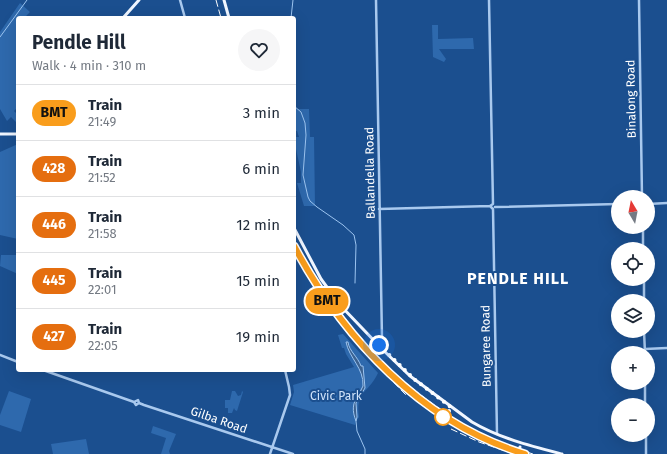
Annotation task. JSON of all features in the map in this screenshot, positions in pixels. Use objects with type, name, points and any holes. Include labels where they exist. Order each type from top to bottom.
[{"type":"main road","points":[[125,16],[139,0]]},
{"type":"main road","points":[[224,0],[228,16]]},
{"type":"main road","points":[[0,134],[16,134]]},
{"type":"main road","points":[[296,232],[315,269],[340,305],[408,374],[472,422],[497,434],[522,443],[562,454]]},
{"type":"main road","points":[[518,454],[522,443]]},
{"type":"street","points":[[180,0],[185,16]]},
{"type":"street","name":"Ballandella Road","points":[[376,0],[382,340],[379,345]]},
{"type":"street","name":"Bungaree Road","points":[[489,0],[497,434]]},
{"type":"street","name":"Binalong Road","points":[[639,0],[642,190]]},
{"type":"street","points":[[655,204],[667,203]]},
{"type":"street","points":[[379,209],[611,204]]},
{"type":"street","points":[[655,348],[667,348]]},
{"type":"street","points":[[0,355],[16,361]]},
{"type":"street","name":"Gilba Road","points":[[49,372],[134,402],[138,400],[139,403],[293,454]]},
{"type":"street","points":[[270,454],[290,395],[290,387],[286,372]]},
{"type":"street","points":[[646,442],[646,454]]},
{"type":"green space","points":[[20,3],[30,12],[26,16],[16,16],[16,109],[14,111],[16,113],[16,122],[11,117],[7,121],[0,109],[0,32]]},
{"type":"green space","points":[[432,25],[438,25],[438,39],[473,38],[474,49],[439,49],[446,59],[444,62],[433,57]]},
{"type":"green space","points":[[296,109],[309,109],[310,137],[314,137],[315,206],[304,206],[297,183],[301,183],[301,172],[296,149],[296,137],[299,137],[297,131]]},
{"type":"green space","points":[[16,145],[16,239],[0,235],[0,152]]},
{"type":"green space","points":[[1,255],[16,255],[16,273],[0,266]]},
{"type":"green space","name":"Civic Park","points":[[343,334],[378,373],[371,385],[361,397],[358,408],[359,417],[355,425],[290,405],[294,392],[293,385],[354,367],[344,348],[342,348],[338,335]]},
{"type":"green space","points":[[9,391],[31,399],[21,432],[0,425],[0,415]]},
{"type":"green space","points":[[232,391],[235,391],[238,396],[241,395],[242,391],[243,392],[237,411],[234,408],[232,413],[228,413],[228,408],[225,408],[225,400],[230,400]]},
{"type":"green space","points":[[153,426],[176,434],[169,451],[170,454],[161,454],[166,438],[151,433]]},
{"type":"green space","points":[[86,439],[89,454],[53,454],[51,444]]},
{"type":"shaded area","points":[[346,342],[348,342],[361,366],[363,366],[365,388],[356,403],[356,421],[353,407],[363,386],[363,380],[359,368],[350,353]]},
{"type":"waterway","points":[[0,37],[27,0]]},
{"type":"waterway","points":[[291,16],[293,0]]},
{"type":"waterway","points":[[296,108],[301,112],[305,123],[306,135],[303,175],[308,197],[317,207],[343,225],[354,235],[356,245],[355,283]]},
{"type":"waterway","points":[[356,421],[357,431],[365,449],[365,454]]},
{"type":"railway","points":[[216,0],[220,16]]},
{"type":"railway","points":[[296,247],[309,271],[327,298],[370,350],[394,373],[447,414],[474,430],[503,444],[533,454]]},
{"type":"railway","points":[[373,361],[406,395]]},
{"type":"railway","points":[[405,389],[424,405],[460,428]]},
{"type":"railway","points":[[451,429],[479,442],[514,454]]},
{"type":"train","name":"BMT","points":[[296,250],[313,280],[335,312],[382,366],[411,393],[459,426],[488,440],[525,454]]},
{"type":"district","name":"PENDLE HILL","points":[[518,278]]},
{"type":"route","points":[[379,345],[387,355],[408,374],[452,408],[443,417]]}]
